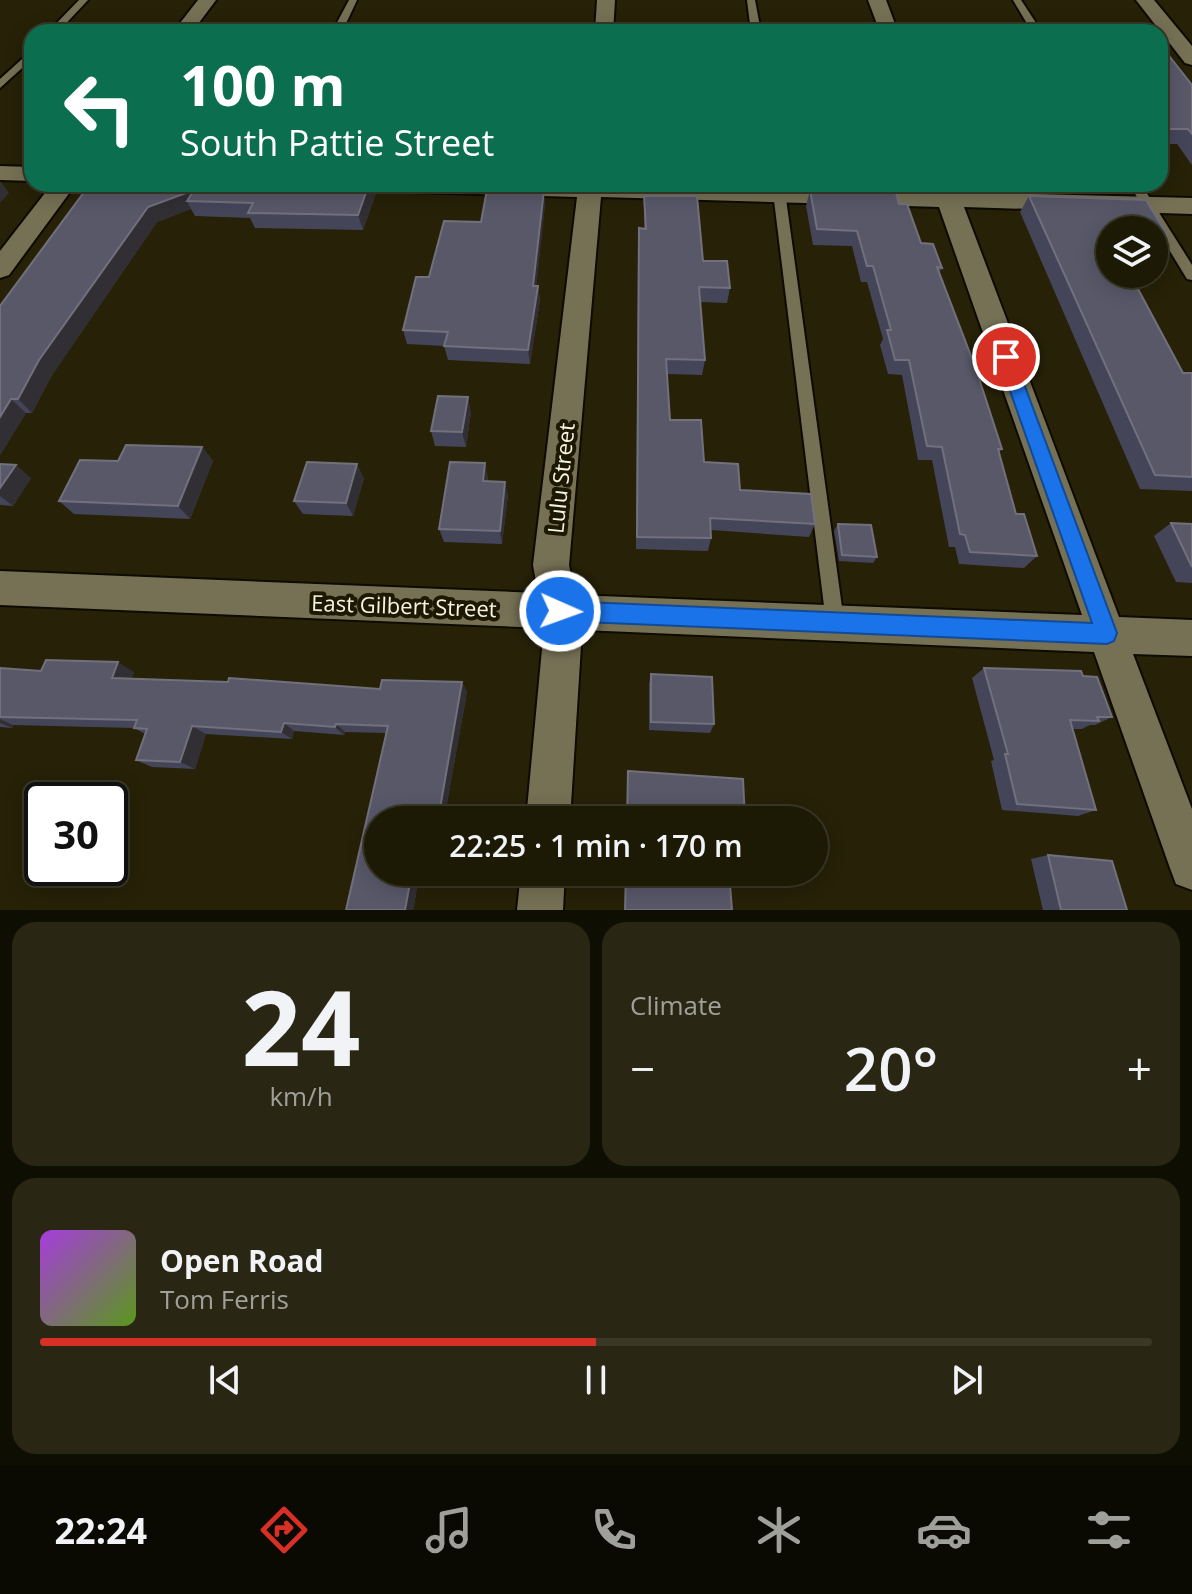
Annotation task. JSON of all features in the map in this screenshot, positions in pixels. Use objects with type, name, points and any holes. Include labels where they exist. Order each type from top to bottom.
[{"type":"street","points":[[188,24],[207,0]]},
{"type":"street","points":[[604,24],[606,0]]},
{"type":"street","points":[[877,0],[886,24]]},
{"type":"street","points":[[1145,0],[1164,24]]},
{"type":"street","points":[[1168,29],[1192,59]]},
{"type":"street","points":[[0,173],[24,174]]},
{"type":"street","points":[[0,269],[58,192]]},
{"type":"street","name":"Lulu Street","points":[[549,806],[564,635],[551,565],[589,192]]},
{"type":"street","points":[[1192,206],[946,192],[1192,868]]},
{"type":"street","name":"East Gilbert Street","points":[[0,588],[1192,638]]},
{"type":"street","points":[[540,910],[542,886]]},
{"type":"lane","points":[[61,24],[84,0]]},
{"type":"lane","points":[[341,24],[353,0]]},
{"type":"lane","points":[[751,0],[755,24]]},
{"type":"lane","points":[[1017,0],[1032,24]]},
{"type":"lane","points":[[0,85],[24,61]]},
{"type":"lane","points":[[779,192],[835,622]]},
{"type":"lane","points":[[1141,192],[1192,276]]},
{"type":"building","points":[[1168,55],[1192,85],[1192,134],[1188,129],[1168,129]]},
{"type":"building","points":[[84,192],[189,192],[148,207],[39,360],[18,399],[11,399],[0,417],[0,306]]},
{"type":"building","points":[[193,192],[366,192],[358,215],[248,213],[253,203],[187,201]]},
{"type":"building","points":[[487,192],[544,192],[533,286],[538,286],[528,350],[444,346],[448,332],[403,330],[416,277],[429,277],[444,221],[481,222]]},
{"type":"building","points":[[810,192],[896,193],[899,204],[907,204],[921,243],[933,244],[942,268],[937,267],[976,369],[1002,449],[998,449],[1016,514],[1024,514],[1037,556],[970,552],[965,535],[960,534],[942,447],[927,446],[909,360],[895,360],[887,330],[891,330],[873,266],[867,266],[857,231],[817,229]]},
{"type":"building","points":[[644,196],[697,196],[703,261],[727,261],[730,288],[699,287],[705,360],[666,359],[670,420],[701,420],[704,462],[738,464],[740,490],[811,494],[815,524],[710,518],[711,538],[637,537],[639,228],[646,229]]},
{"type":"building","points":[[1029,196],[1146,200],[1156,216],[1096,216],[1096,288],[1137,288],[1183,373],[1192,373],[1192,477],[1155,475]]},
{"type":"building","points":[[438,396],[468,397],[462,432],[431,431]]},
{"type":"building","points":[[126,445],[202,447],[178,506],[59,501],[80,460],[118,461]]},
{"type":"building","points":[[307,462],[357,464],[346,503],[294,501]]},
{"type":"building","points":[[450,462],[485,463],[483,481],[505,482],[500,531],[439,529]]},
{"type":"building","points":[[0,464],[16,465],[0,488]]},
{"type":"building","points":[[1171,523],[1192,524],[1192,567]]},
{"type":"building","points":[[838,524],[871,525],[877,557],[842,555]]},
{"type":"building","points":[[46,660],[118,662],[112,678],[228,682],[229,678],[380,689],[382,680],[462,682],[440,806],[370,806],[388,726],[336,724],[335,727],[284,723],[281,732],[192,726],[180,762],[136,760],[147,729],[134,728],[137,720],[0,717],[0,668],[41,671]]},
{"type":"building","points":[[984,668],[1081,671],[1083,676],[1097,677],[1112,717],[1097,717],[1099,721],[1070,720],[1096,810],[1017,804],[1005,754],[1008,754]]},
{"type":"building","points":[[651,674],[712,677],[714,724],[651,722]]},
{"type":"building","points":[[628,771],[743,779],[744,806],[627,806]]},
{"type":"building","points":[[364,831],[364,886],[409,886],[405,910],[346,910]]},
{"type":"building","points":[[1048,855],[1112,861],[1127,910],[1061,910]]},
{"type":"building","points":[[626,886],[730,886],[732,910],[625,910]]},
{"type":"route","points":[[560,611],[1107,633],[1006,357]]}]
